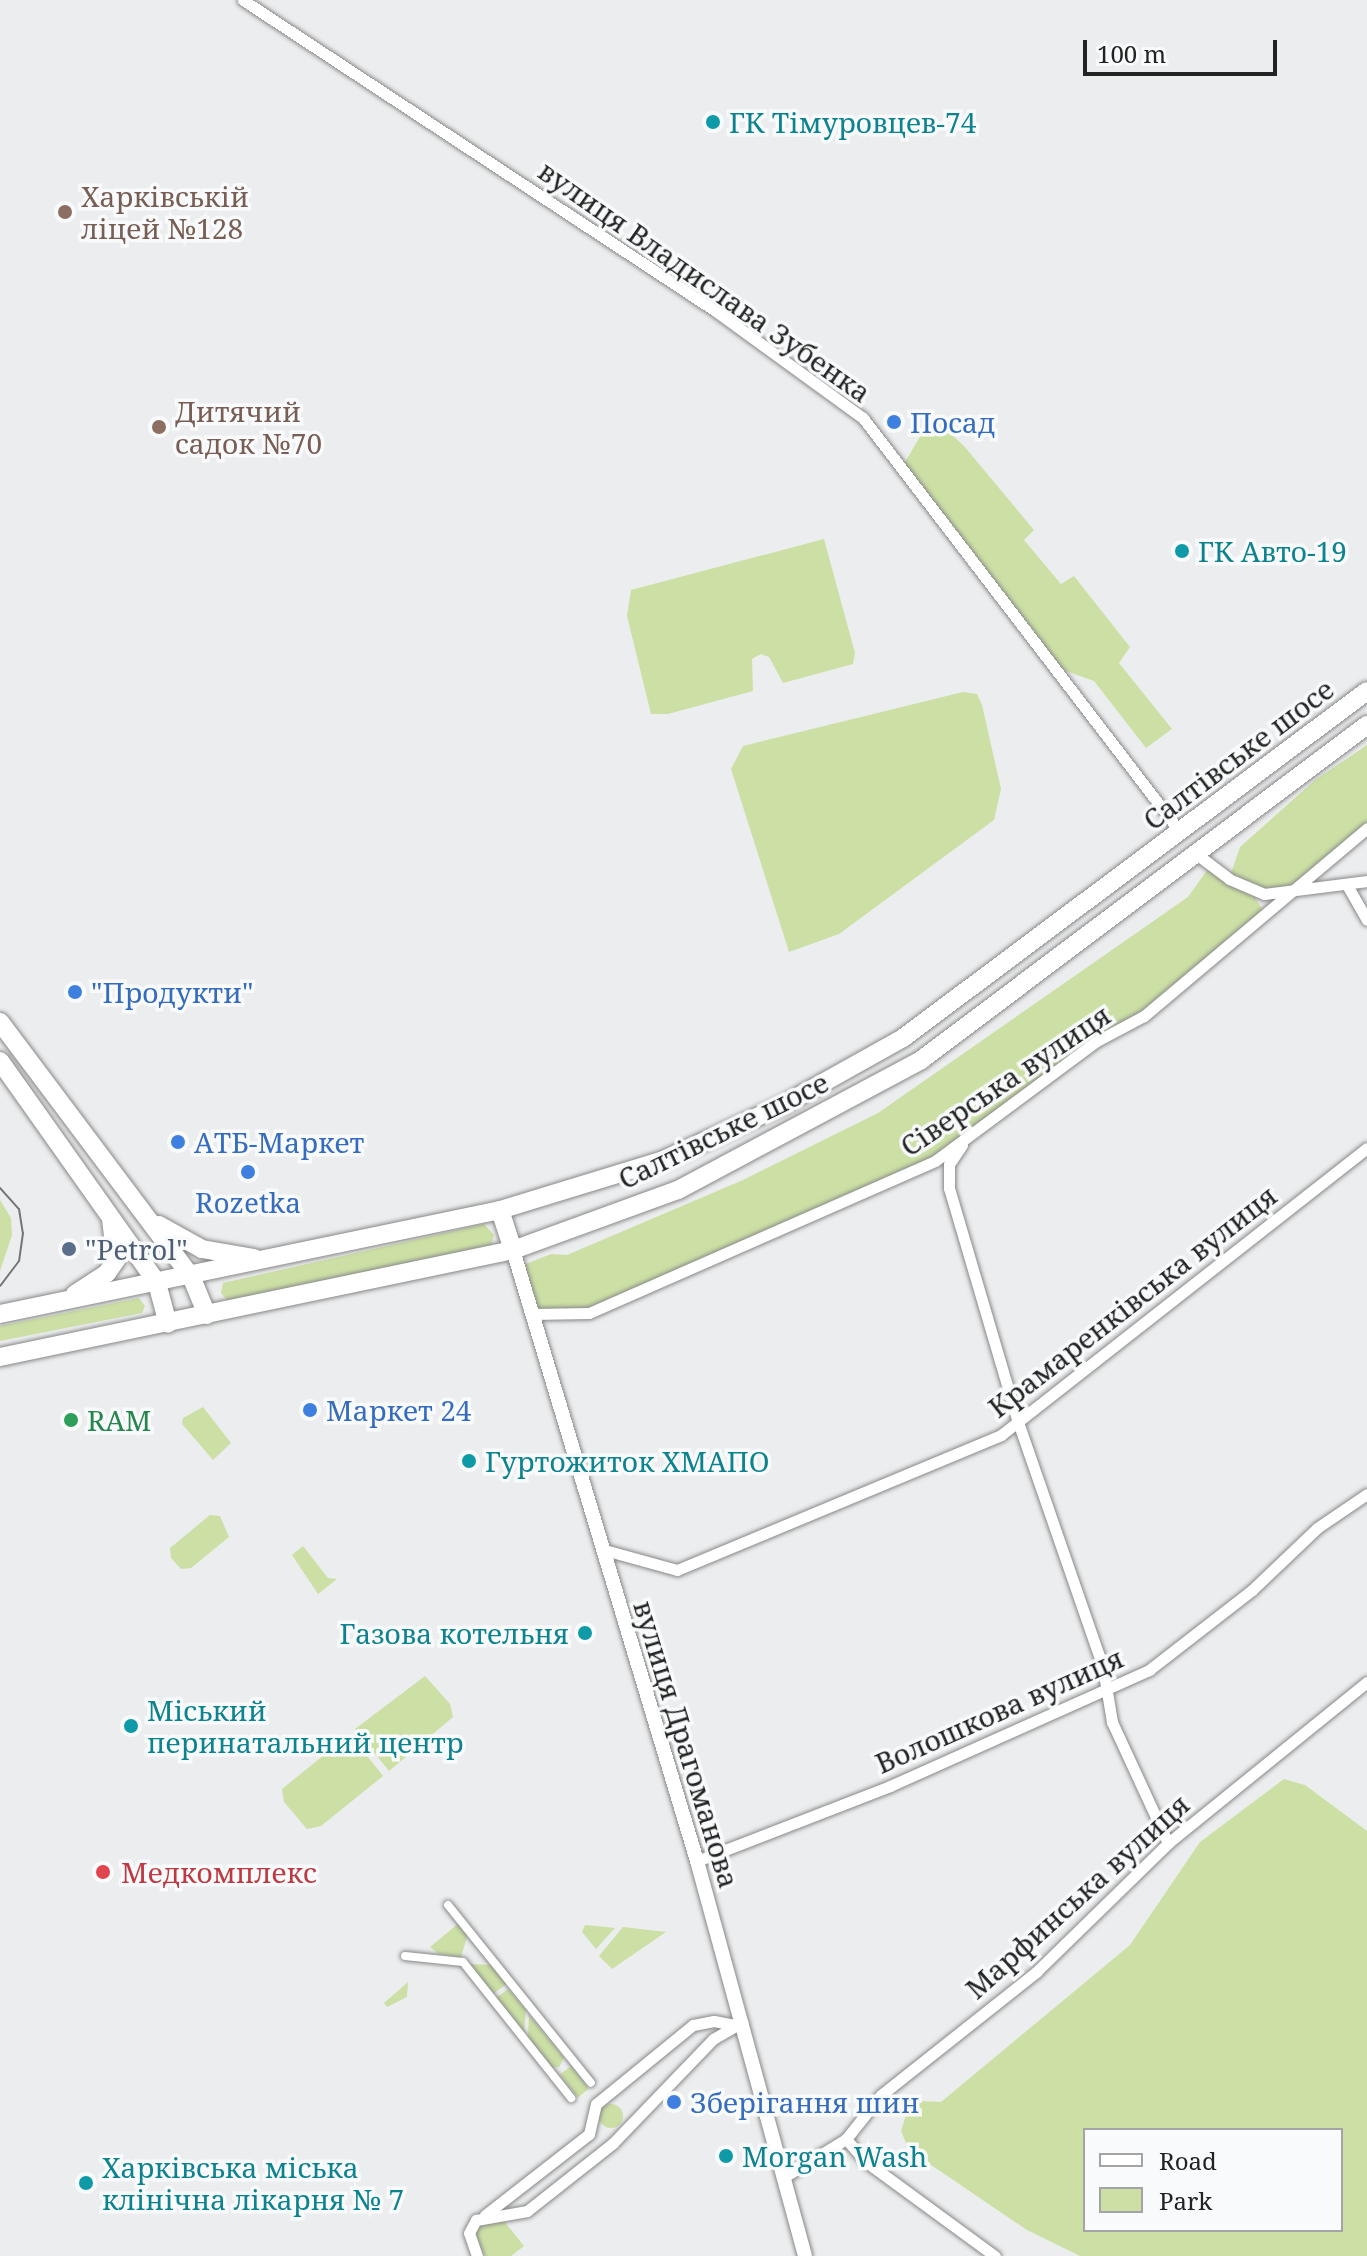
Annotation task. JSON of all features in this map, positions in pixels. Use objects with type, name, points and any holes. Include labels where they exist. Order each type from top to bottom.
[{"type":"main road","name":"Салтівське шосе","points":[[0,1314],[500,1210],[664,1160],[785,1104],[903,1038],[1181,834],[1367,691]]},
{"type":"main road","name":"Салтівське шосе","points":[[0,1357],[513,1250],[678,1190],[921,1060],[1199,856],[1367,725]]},
{"type":"main road","points":[[1181,834],[1199,856]]},
{"type":"main road","points":[[0,1022],[191,1276],[207,1315]]},
{"type":"main road","points":[[0,1061],[157,1283],[168,1324]]},
{"type":"main road","points":[[140,1209],[192,1245],[268,1260]]},
{"type":"main road","points":[[500,1210],[513,1250]]},
{"type":"main road","points":[[61,1301],[90,1287],[116,1260],[117,1241],[107,1211]]},
{"type":"street","name":"вулиця Владислава Зубенка","points":[[243,0],[717,312],[863,418],[1181,834]]},
{"type":"street","name":"Сіверська вулиця","points":[[532,1314],[589,1313],[898,1179],[969,1136],[1095,1042],[1144,1016],[1367,828]]},
{"type":"street","points":[[1199,856],[1250,889],[1285,894],[1367,881]]},
{"type":"street","points":[[1347,885],[1367,920]]},
{"type":"street","points":[[969,1136],[949,1164],[949,1188],[1017,1419],[1103,1668],[1104,1694],[1168,1843]]},
{"type":"street","name":"Крамаренківська вулиця","points":[[601,1549],[677,1570],[1001,1435],[1017,1419],[1367,1148]]},
{"type":"street","name":"вулиця Драгоманова","points":[[513,1250],[697,1861],[738,2024],[805,2256]]},
{"type":"street","name":"Волошкова вулиця","points":[[697,1861],[1104,1694],[1149,1670],[1252,1590],[1317,1528],[1367,1494]]},
{"type":"street","name":"Марфинська вулиця","points":[[784,2177],[846,2139],[881,2095],[1036,1972],[1168,1843],[1367,1682]]},
{"type":"street","points":[[448,1905],[591,2083]]},
{"type":"street","points":[[405,1956],[463,1962],[571,2098]]},
{"type":"street","points":[[477,2256],[470,2228],[586,2137],[596,2104],[693,2025],[714,2021],[738,2024]]},
{"type":"street","points":[[485,2215],[527,2211],[613,2143],[703,2048],[738,2024]]},
{"type":"street","points":[[846,2139],[865,2161],[995,2256]]},
{"type":"green space","points":[[932,416],[964,446],[1034,530],[1024,540],[1061,584],[1074,576],[1130,647],[1119,663],[1172,729],[1146,748],[1094,681],[1063,670],[904,464]]},
{"type":"green space","points":[[824,539],[855,653],[853,664],[783,683],[769,657],[761,654],[752,659],[753,691],[668,714],[651,714],[627,616],[631,590]]},
{"type":"green space","points":[[963,692],[977,694],[982,705],[1001,789],[994,820],[839,934],[789,952],[731,769],[743,746]]},
{"type":"green space","points":[[1367,745],[1367,828],[1285,894],[1251,890],[1263,911],[1144,1016],[1095,1042],[935,1161],[589,1313],[532,1314],[518,1267],[551,1254],[567,1255],[743,1180],[878,1113],[1188,897],[1210,866],[1229,879],[1240,847],[1315,780]]},
{"type":"green space","points":[[0,1200],[11,1218],[12,1235],[0,1271]]},
{"type":"green space","points":[[484,1224],[494,1235],[491,1246],[228,1301],[221,1293],[223,1283]]},
{"type":"green space","points":[[139,1298],[145,1306],[142,1313],[0,1341],[0,1326]]},
{"type":"green space","points":[[203,1407],[231,1443],[213,1460],[182,1424],[183,1418]]},
{"type":"green space","points":[[210,1515],[220,1516],[229,1537],[191,1568],[181,1569],[171,1558],[170,1548]]},
{"type":"green space","points":[[303,1546],[328,1578],[337,1579],[318,1594],[292,1555]]},
{"type":"green space","points":[[425,1676],[450,1704],[453,1717],[389,1771],[355,1729]]},
{"type":"green space","points":[[350,1734],[383,1776],[321,1826],[307,1829],[284,1802],[282,1789]]},
{"type":"green space","points":[[1284,1779],[1305,1785],[1367,1831],[1367,2256],[1080,2256],[1027,2230],[909,2150],[901,2131],[907,2111],[919,2101],[941,2102],[1130,1945],[1200,1842]]},
{"type":"green space","points":[[459,1923],[468,1934],[461,1957],[439,1954],[430,1947]]},
{"type":"green space","points":[[585,1925],[615,1928],[596,1949],[582,1932]]},
{"type":"green space","points":[[623,1927],[666,1932],[612,1969],[599,1956]]},
{"type":"green space","points":[[469,1964],[494,1965],[508,1983],[493,1994]]},
{"type":"green space","points":[[408,1982],[407,1997],[387,2007],[384,2003]]},
{"type":"green space","points":[[508,1989],[526,2010],[524,2033],[496,1998]]},
{"type":"green space","points":[[529,2015],[564,2058],[559,2067],[552,2068],[528,2037]]},
{"type":"green space","points":[[571,2066],[589,2089],[578,2097],[560,2075]]},
{"type":"green space","points":[[611,2104],[619,2108],[623,2116],[619,2124],[611,2128],[603,2124],[599,2116],[603,2108]]},
{"type":"green space","points":[[495,2219],[504,2221],[524,2246],[511,2256],[485,2256],[475,2239],[478,2225]]},
{"type":"tram line","points":[[0,1188],[19,1209],[23,1233],[19,1261],[0,1286]]},
{"type":"place","name":"ГК Тімуровцев-74","points":[[713,122]]},
{"type":"place","name":"Харківській ліцей №128","points":[[65,212]]},
{"type":"place","name":"Посад","points":[[894,422]]},
{"type":"place","name":"Дитячий садок №70","points":[[159,427]]},
{"type":"place","name":"ГК Авто-19","points":[[1182,551]]},
{"type":"place","name":"\"Продукти\"","points":[[75,992]]},
{"type":"place","name":"АТБ-Маркет","points":[[178,1142]]},
{"type":"place","name":"Rozetka","points":[[248,1172]]},
{"type":"place","name":"\"Petrol\"","points":[[69,1249]]},
{"type":"place","name":"Маркет 24","points":[[310,1410]]},
{"type":"place","name":"RAM","points":[[71,1420]]},
{"type":"place","name":"Гуртожиток ХМАПО","points":[[469,1461]]},
{"type":"place","name":"Газова котельня","points":[[585,1633]]},
{"type":"place","name":"Міський перинатальний центр","points":[[131,1726]]},
{"type":"place","name":"Медкомплекс","points":[[103,1872]]},
{"type":"place","name":"Зберігання шин","points":[[674,2102]]},
{"type":"place","name":"Morgan Wash","points":[[726,2156]]},
{"type":"place","name":"Харківська міська клінічна лікарня № 7","points":[[86,2183]]}]
